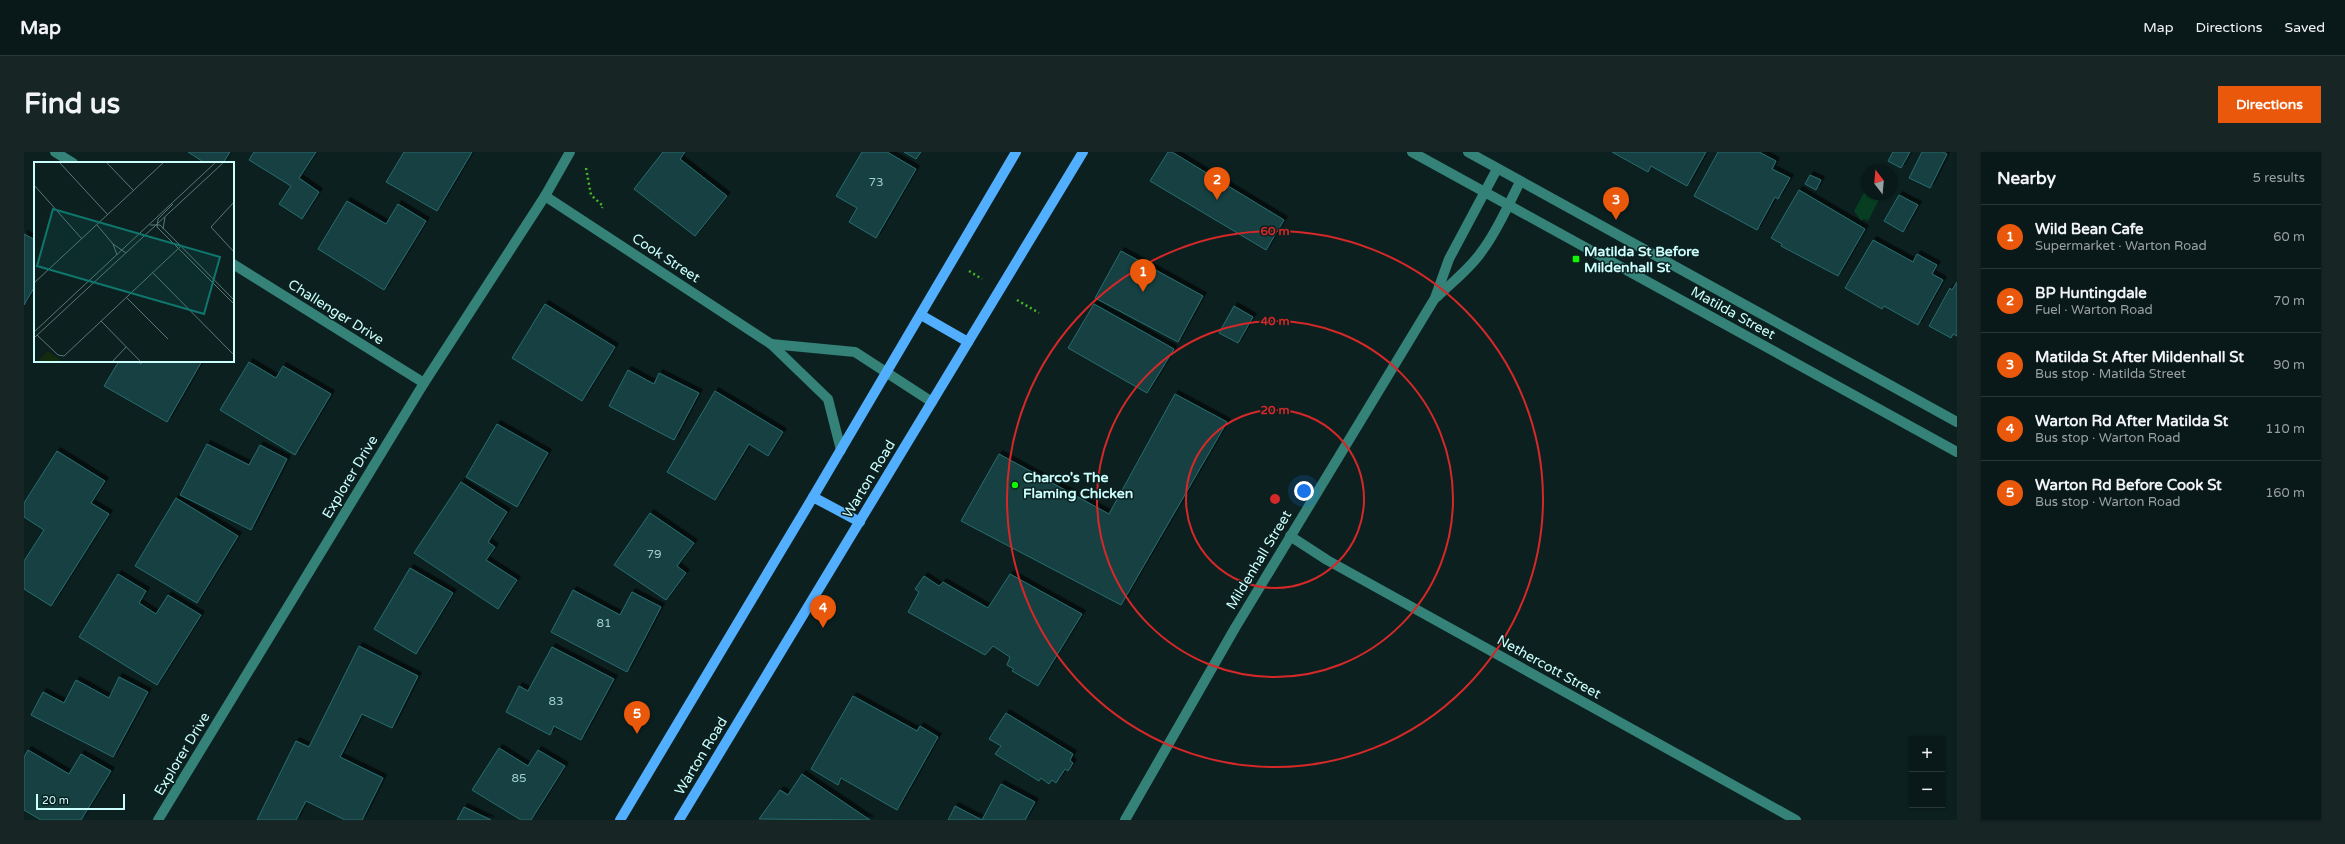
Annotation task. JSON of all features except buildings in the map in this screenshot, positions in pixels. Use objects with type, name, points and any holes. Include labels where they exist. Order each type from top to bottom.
[{"type":"main road","points":[[620,820],[841,450],[1016,152]]},
{"type":"main road","name":"Warton Road","points":[[679,820],[1083,152]]},
{"type":"main road","points":[[921,315],[968,342]]},
{"type":"main road","points":[[813,497],[860,522]]},
{"type":"street","points":[[56,152],[71,162]]},
{"type":"street","name":"Explorer Drive","points":[[158,820],[424,383],[545,196],[570,152]]},
{"type":"street","name":"Matilda Street","points":[[1412,152],[1957,452]]},
{"type":"street","name":"Matilda Street","points":[[1468,152],[1957,422]]},
{"type":"street","name":"Mildenhall Street","points":[[1125,820],[1235,628],[1435,298],[1449,258],[1497,169]]},
{"type":"street","name":"Mildenhall Street","points":[[1435,298],[1467,269],[1482,252],[1520,182]]},
{"type":"street","name":"Cook Street","points":[[545,196],[770,344],[828,399],[841,450]]},
{"type":"street","name":"Challenger Drive","points":[[234,265],[424,383]]},
{"type":"street","name":"Cook Street","points":[[770,344],[855,352],[932,402]]},
{"type":"street","name":"Nethercott Street","points":[[1290,536],[1327,560],[1796,820]]},
{"type":"path","points":[[585,163],[591,195],[603,206],[590,225]]},
{"type":"path","points":[[971,273],[987,282]]},
{"type":"shaded area","points":[[1861,198],[1861,200],[1879,200],[1868,221],[1864,219],[1861,221],[1854,211]]},
{"type":"place","name":"BP Huntingdale","points":[[1217,200]]},
{"type":"place","name":"Matilda St After Mildenhall St","points":[[1616,220]]},
{"type":"place","name":"Matilda St Before Mildenhall St","points":[[1576,259]]},
{"type":"place","name":"Wild Bean Cafe","points":[[1143,292]]},
{"type":"place","name":"Charco's The Flaming Chicken","points":[[1015,485]]},
{"type":"place","name":"Warton Rd After Matilda St","points":[[823,628]]},
{"type":"place","name":"Warton Rd Before Cook St","points":[[637,734]]}]
